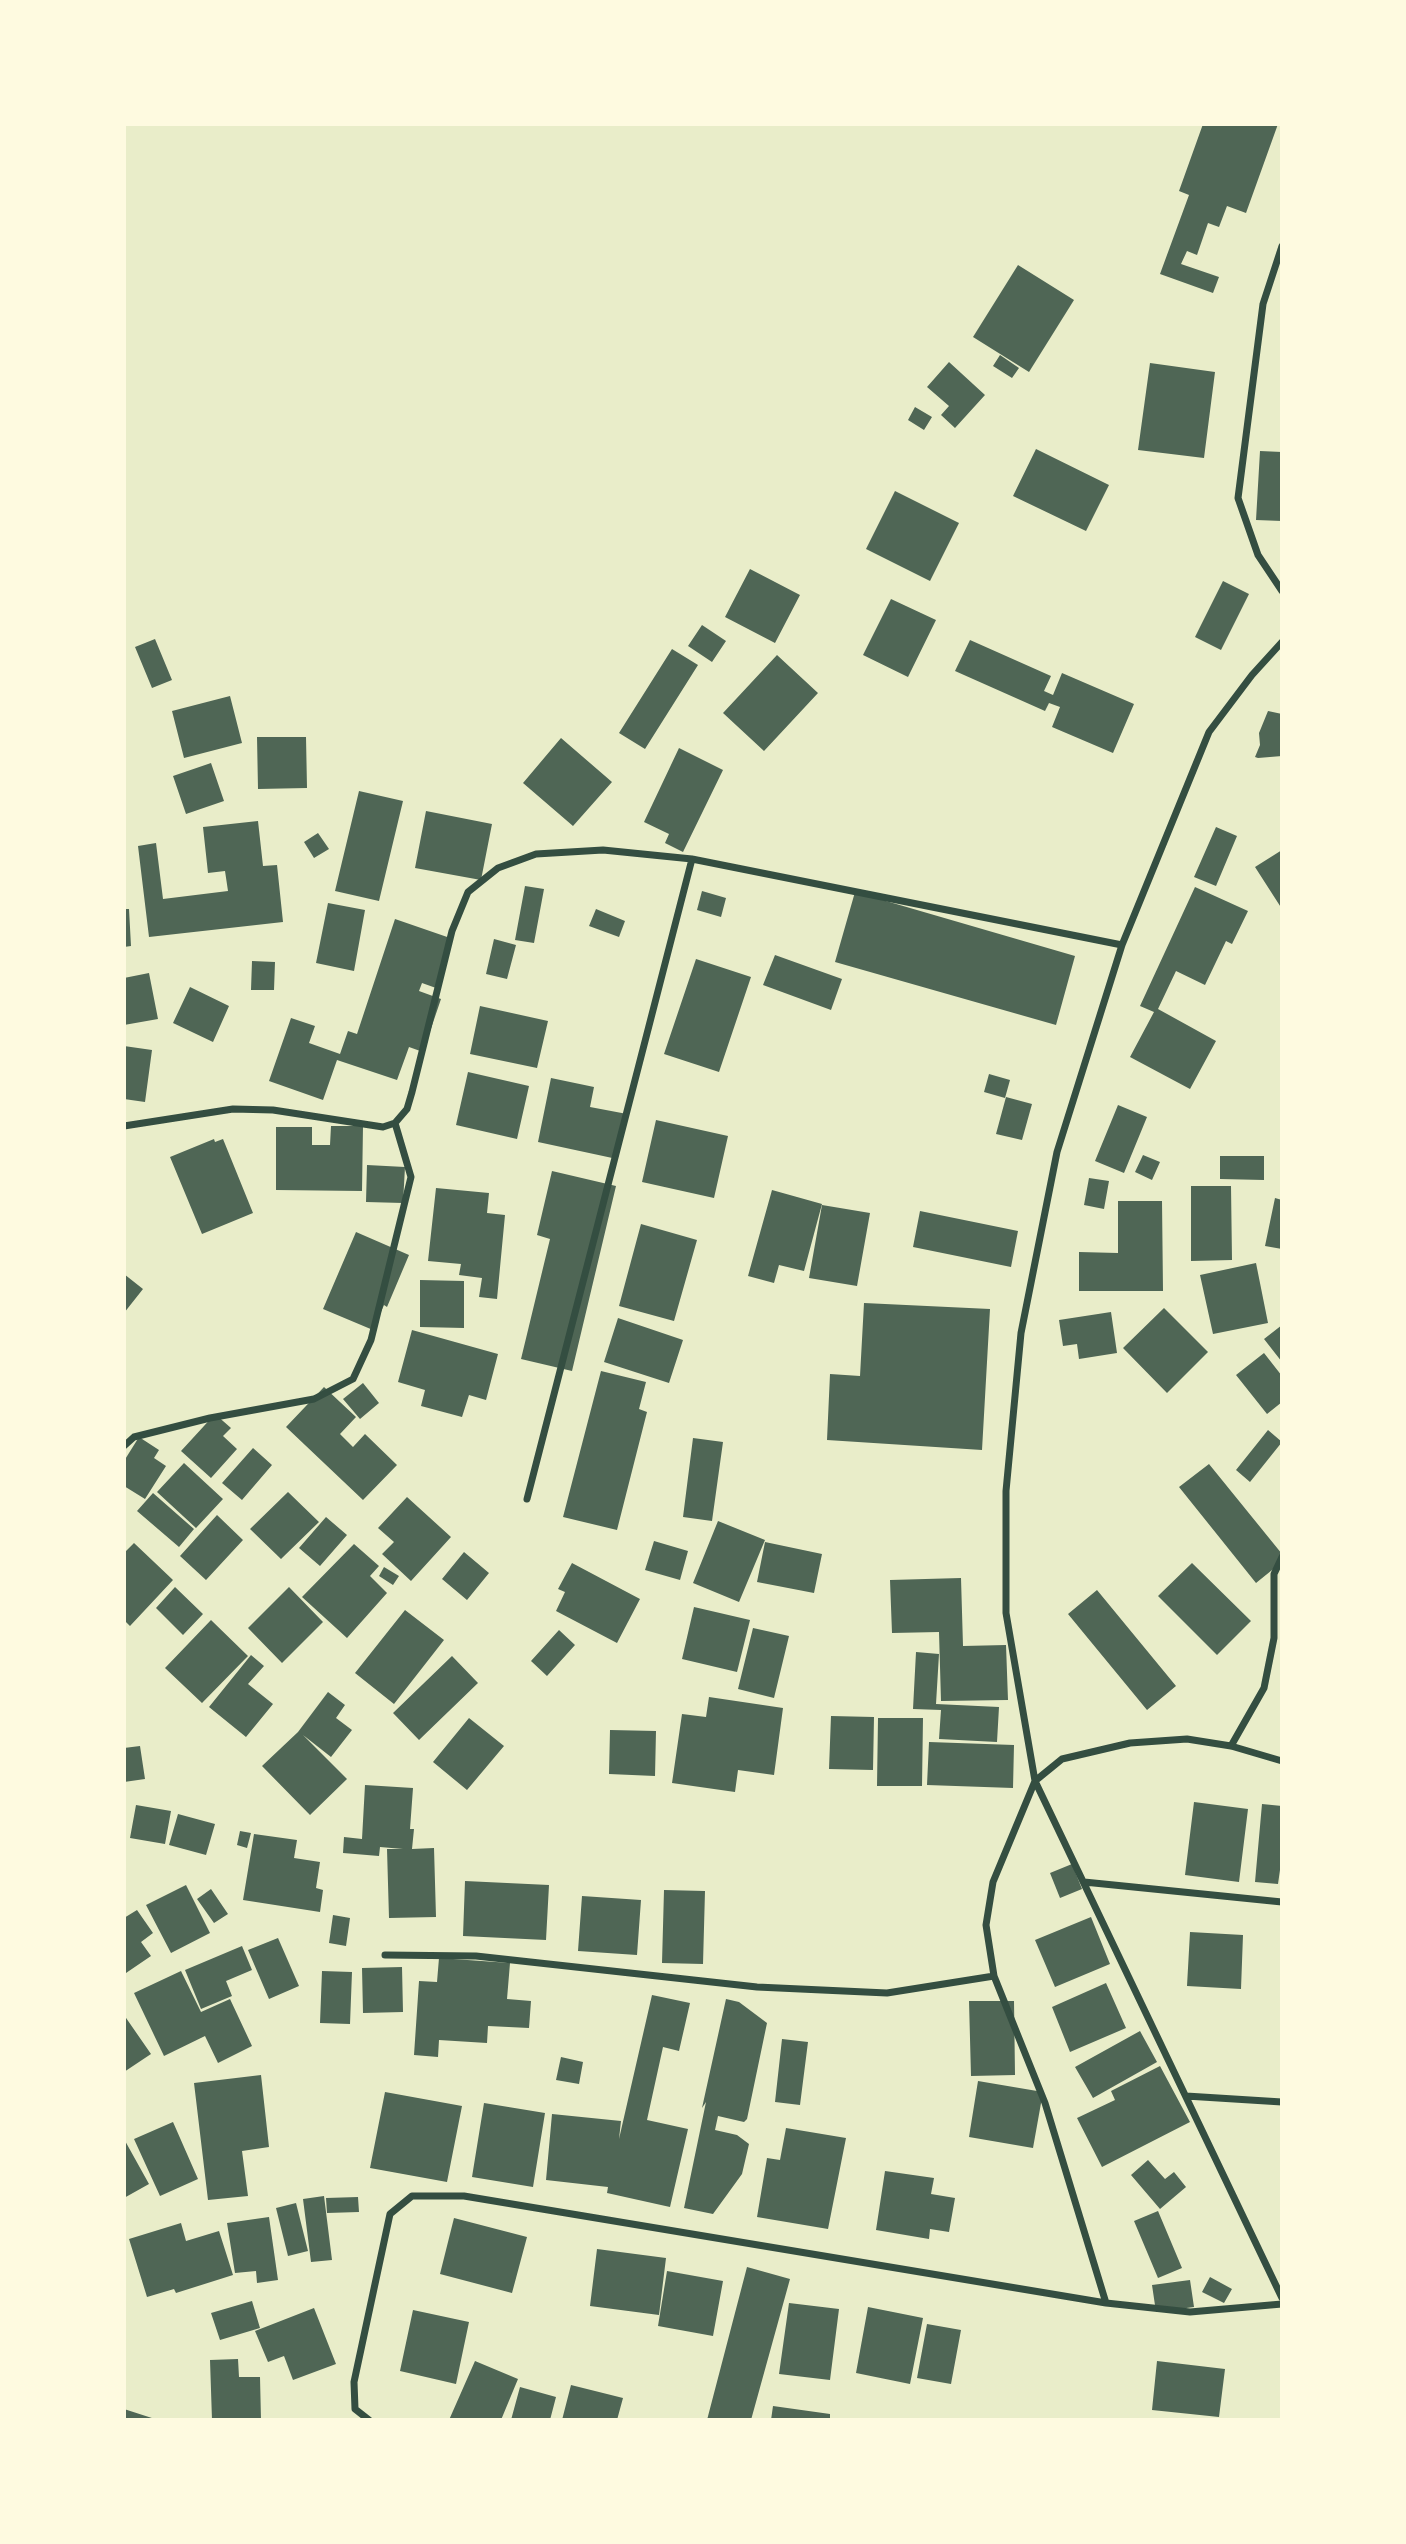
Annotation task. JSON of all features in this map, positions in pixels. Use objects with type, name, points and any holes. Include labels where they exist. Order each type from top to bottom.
[{"type":"street","points":[[1282,246],[1263,304],[1238,498],[1258,555],[1282,591]]},
{"type":"street","points":[[1282,642],[1252,675],[1209,732],[1122,945],[1057,1152],[1021,1333],[1006,1491],[1006,1613],[1035,1781],[1282,2298]]},
{"type":"street","points":[[124,1126],[233,1110],[273,1110],[383,1127],[395,1123],[407,1109],[452,931],[468,892],[498,868],[536,854],[603,850],[692,859],[1122,945]]},
{"type":"street","points":[[527,1499],[692,859]]},
{"type":"street","points":[[124,1446],[134,1437],[210,1418],[314,1399],[353,1379],[371,1340],[411,1177],[395,1123]]},
{"type":"street","points":[[1231,1746],[1264,1688],[1274,1638],[1274,1574],[1282,1558]]},
{"type":"street","points":[[1106,2303],[1045,2103],[994,1976],[986,1925],[993,1882],[1035,1781],[1062,1759],[1130,1743],[1187,1739],[1231,1746],[1282,1761]]},
{"type":"street","points":[[1084,1882],[1282,1902]]},
{"type":"street","points":[[385,1955],[476,1956],[757,1987],[887,1993],[994,1976]]},
{"type":"street","points":[[1186,2096],[1282,2102]]},
{"type":"street","points":[[369,2420],[355,2409],[354,2382],[390,2214],[412,2196],[464,2196],[1106,2303],[1190,2312],[1282,2304]]},
{"type":"building","points":[[1203,124],[1278,124],[1246,213],[1227,206],[1219,227],[1208,223],[1197,255],[1187,251],[1181,264],[1219,277],[1213,293],[1160,274],[1189,195],[1179,191]]},
{"type":"building","points":[[1018,265],[1074,300],[1029,372],[973,337]]},
{"type":"building","points":[[1000,355],[1019,368],[1012,378],[993,366]]},
{"type":"building","points":[[949,362],[985,395],[955,428],[941,415],[949,406],[927,387]]},
{"type":"building","points":[[1150,363],[1215,372],[1204,458],[1138,450]]},
{"type":"building","points":[[915,407],[932,417],[924,430],[908,420]]},
{"type":"building","points":[[1036,449],[1109,485],[1086,531],[1013,496]]},
{"type":"building","points":[[1260,451],[1282,452],[1282,521],[1256,520]]},
{"type":"building","points":[[895,491],[959,523],[930,581],[866,549]]},
{"type":"building","points":[[750,569],[800,595],[775,643],[725,617]]},
{"type":"building","points":[[1223,581],[1249,594],[1221,650],[1195,637]]},
{"type":"building","points":[[891,599],[936,620],[908,677],[863,655]]},
{"type":"building","points":[[702,625],[726,641],[712,662],[688,646]]},
{"type":"building","points":[[155,639],[172,680],[152,688],[135,647]]},
{"type":"building","points":[[970,640],[1051,676],[1044,691],[1053,695],[1062,673],[1134,704],[1113,753],[1052,727],[1060,707],[1049,703],[1045,711],[955,671]]},
{"type":"building","points":[[672,649],[698,665],[645,749],[619,733]]},
{"type":"building","points":[[777,655],[818,693],[764,751],[723,713]]},
{"type":"building","points":[[230,696],[242,743],[184,758],[172,711]]},
{"type":"building","points":[[1268,711],[1282,714],[1282,756],[1258,758],[1255,757],[1260,745],[1259,733]]},
{"type":"building","points":[[257,737],[306,737],[307,788],[258,789]]},
{"type":"building","points":[[561,738],[612,782],[573,826],[523,783]]},
{"type":"building","points":[[679,748],[723,770],[683,852],[665,843],[669,834],[644,822]]},
{"type":"building","points":[[211,763],[224,801],[186,814],[173,776]]},
{"type":"building","points":[[359,791],[403,801],[379,901],[335,891]]},
{"type":"building","points":[[426,811],[492,824],[481,880],[415,868]]},
{"type":"building","points":[[258,821],[263,866],[277,865],[283,922],[149,937],[138,846],[156,843],[163,899],[228,891],[225,871],[208,873],[203,827]]},
{"type":"building","points":[[1216,827],[1237,836],[1216,886],[1194,877]]},
{"type":"building","points":[[318,833],[329,849],[314,858],[304,842]]},
{"type":"building","points":[[1282,850],[1282,909],[1255,867]]},
{"type":"building","points":[[525,886],[544,889],[534,943],[515,940]]},
{"type":"building","points":[[1195,887],[1248,911],[1232,944],[1226,941],[1205,985],[1176,971],[1158,1009],[1216,1041],[1190,1089],[1130,1057],[1154,1012],[1140,1006]]},
{"type":"building","points":[[702,891],[726,898],[721,917],[697,910]]},
{"type":"building","points":[[855,892],[1075,956],[1056,1025],[835,962]]},
{"type":"building","points":[[328,903],[365,910],[354,971],[316,963]]},
{"type":"building","points":[[124,909],[129,909],[131,946],[124,947]]},
{"type":"building","points":[[596,909],[625,921],[619,937],[589,926]]},
{"type":"building","points":[[395,919],[453,939],[436,988],[422,983],[419,991],[441,999],[423,1052],[409,1047],[397,1080],[337,1060],[323,1100],[269,1081],[291,1018],[315,1026],[309,1043],[340,1054],[348,1031],[357,1034]]},
{"type":"building","points":[[494,939],[516,945],[507,979],[486,974]]},
{"type":"building","points":[[775,955],[842,979],[831,1010],[763,985]]},
{"type":"building","points":[[696,959],[751,977],[719,1072],[664,1054]]},
{"type":"building","points":[[252,961],[275,962],[274,990],[251,990]]},
{"type":"building","points":[[149,973],[158,1019],[124,1025],[124,978]]},
{"type":"building","points":[[190,987],[229,1006],[213,1042],[173,1023]]},
{"type":"building","points":[[480,1006],[548,1021],[537,1068],[470,1054]]},
{"type":"building","points":[[124,1046],[152,1050],[145,1102],[124,1099]]},
{"type":"building","points":[[468,1072],[529,1086],[517,1139],[456,1125]]},
{"type":"building","points":[[989,1074],[1010,1080],[1005,1098],[984,1092]]},
{"type":"building","points":[[551,1078],[594,1087],[590,1107],[627,1114],[617,1159],[538,1142]]},
{"type":"building","points":[[1006,1097],[1032,1104],[1022,1140],[996,1134]]},
{"type":"building","points":[[1118,1105],[1147,1117],[1124,1173],[1095,1161]]},
{"type":"building","points":[[656,1120],[728,1136],[714,1198],[642,1182]]},
{"type":"building","points":[[331,1126],[363,1126],[362,1191],[276,1190],[276,1127],[312,1127],[312,1145],[330,1145]]},
{"type":"building","points":[[214,1139],[215,1142],[223,1139],[253,1213],[202,1234],[170,1157]]},
{"type":"building","points":[[1143,1155],[1160,1162],[1152,1180],[1135,1172]]},
{"type":"building","points":[[1220,1156],[1264,1156],[1264,1180],[1220,1179]]},
{"type":"building","points":[[367,1165],[405,1167],[403,1203],[366,1202]]},
{"type":"building","points":[[552,1171],[616,1186],[572,1371],[521,1359],[550,1239],[537,1235]]},
{"type":"building","points":[[1089,1178],[1109,1181],[1104,1209],[1084,1205]]},
{"type":"building","points":[[1191,1186],[1231,1186],[1232,1260],[1191,1261]]},
{"type":"building","points":[[436,1188],[489,1193],[487,1213],[505,1215],[497,1299],[479,1297],[482,1278],[459,1275],[461,1264],[428,1261]]},
{"type":"building","points":[[772,1190],[822,1204],[804,1271],[779,1265],[774,1283],[748,1276]]},
{"type":"building","points":[[1275,1198],[1282,1200],[1282,1249],[1265,1246]]},
{"type":"building","points":[[1118,1201],[1162,1201],[1163,1291],[1079,1291],[1079,1252],[1118,1253]]},
{"type":"building","points":[[822,1205],[870,1213],[857,1286],[809,1278]]},
{"type":"building","points":[[920,1211],[1018,1231],[1011,1267],[913,1247]]},
{"type":"building","points":[[641,1224],[697,1240],[674,1321],[619,1306]]},
{"type":"building","points":[[356,1232],[409,1255],[387,1307],[384,1305],[373,1330],[323,1309]]},
{"type":"building","points":[[1256,1263],[1268,1323],[1213,1334],[1200,1275]]},
{"type":"building","points":[[124,1274],[143,1289],[124,1313]]},
{"type":"building","points":[[420,1280],[464,1281],[464,1328],[420,1327]]},
{"type":"building","points":[[864,1303],[990,1309],[982,1450],[827,1440],[830,1374],[860,1376]]},
{"type":"building","points":[[1164,1308],[1208,1352],[1167,1393],[1123,1348]]},
{"type":"building","points":[[1111,1312],[1117,1353],[1079,1359],[1077,1344],[1063,1346],[1059,1320]]},
{"type":"building","points":[[618,1318],[683,1340],[669,1383],[604,1362]]},
{"type":"building","points":[[1282,1325],[1282,1362],[1264,1339]]},
{"type":"building","points":[[412,1330],[498,1354],[486,1400],[469,1395],[462,1417],[421,1406],[425,1390],[398,1382]]},
{"type":"building","points":[[1264,1353],[1282,1376],[1282,1402],[1267,1414],[1236,1375]]},
{"type":"building","points":[[601,1371],[646,1382],[639,1409],[647,1412],[617,1530],[563,1517]]},
{"type":"building","points":[[363,1383],[379,1403],[360,1419],[343,1399]]},
{"type":"building","points":[[324,1387],[356,1417],[340,1434],[353,1447],[365,1434],[397,1465],[363,1500],[286,1427]]},
{"type":"building","points":[[215,1414],[231,1428],[223,1436],[237,1449],[211,1478],[181,1451]]},
{"type":"building","points":[[1268,1430],[1282,1442],[1250,1482],[1236,1470]]},
{"type":"building","points":[[139,1437],[159,1450],[154,1458],[166,1466],[145,1499],[124,1486],[124,1461]]},
{"type":"building","points":[[693,1438],[723,1442],[712,1521],[683,1517]]},
{"type":"building","points":[[253,1448],[272,1465],[242,1500],[222,1483]]},
{"type":"building","points":[[184,1463],[223,1499],[196,1528],[157,1492]]},
{"type":"building","points":[[1209,1464],[1282,1554],[1282,1562],[1256,1583],[1179,1487]]},
{"type":"building","points":[[288,1492],[319,1522],[281,1559],[250,1529]]},
{"type":"building","points":[[153,1493],[194,1529],[179,1547],[137,1511]]},
{"type":"building","points":[[407,1497],[451,1537],[411,1581],[382,1554],[394,1542],[378,1528]]},
{"type":"building","points":[[217,1515],[243,1540],[206,1580],[180,1556]]},
{"type":"building","points":[[326,1517],[347,1535],[320,1566],[299,1548]]},
{"type":"building","points":[[718,1521],[765,1540],[739,1602],[693,1583]]},
{"type":"building","points":[[654,1541],[688,1551],[680,1580],[645,1570]]},
{"type":"building","points":[[765,1542],[822,1554],[814,1593],[757,1582]]},
{"type":"building","points":[[134,1543],[173,1580],[130,1626],[124,1620],[124,1553]]},
{"type":"building","points":[[354,1544],[379,1566],[370,1576],[387,1593],[347,1638],[302,1597]]},
{"type":"building","points":[[464,1552],[489,1573],[467,1600],[442,1579]]},
{"type":"building","points":[[572,1563],[640,1599],[617,1643],[556,1611],[565,1592],[558,1589]]},
{"type":"building","points":[[1192,1563],[1251,1621],[1217,1655],[1158,1596]]},
{"type":"building","points":[[384,1567],[399,1576],[393,1585],[379,1576]]},
{"type":"building","points":[[961,1578],[963,1646],[1006,1645],[1008,1700],[941,1701],[939,1632],[892,1633],[890,1580]]},
{"type":"building","points":[[175,1587],[203,1614],[183,1635],[156,1608]]},
{"type":"building","points":[[289,1587],[323,1622],[282,1663],[248,1628]]},
{"type":"building","points":[[1097,1590],[1176,1686],[1147,1710],[1068,1614]]},
{"type":"building","points":[[694,1607],[750,1620],[737,1672],[682,1659]]},
{"type":"building","points":[[405,1610],[444,1640],[394,1704],[355,1673]]},
{"type":"building","points":[[211,1620],[248,1656],[202,1703],[165,1668]]},
{"type":"building","points":[[753,1628],[789,1636],[774,1698],[738,1689]]},
{"type":"building","points":[[559,1630],[575,1645],[547,1676],[531,1661]]},
{"type":"building","points":[[916,1652],[939,1654],[936,1704],[999,1707],[997,1742],[939,1739],[941,1710],[913,1709]]},
{"type":"building","points":[[251,1655],[264,1666],[248,1684],[273,1704],[246,1737],[209,1707]]},
{"type":"building","points":[[452,1656],[478,1683],[419,1740],[393,1713]]},
{"type":"building","points":[[328,1692],[345,1705],[336,1718],[352,1730],[331,1757],[303,1735],[347,1779],[310,1815],[262,1766],[298,1732]]},
{"type":"building","points":[[709,1697],[783,1708],[774,1775],[738,1770],[735,1792],[672,1783],[682,1714],[706,1717]]},
{"type":"building","points":[[831,1716],[874,1717],[873,1770],[829,1769]]},
{"type":"building","points":[[469,1718],[504,1746],[467,1790],[433,1762]]},
{"type":"building","points":[[878,1718],[923,1718],[922,1786],[877,1786]]},
{"type":"building","points":[[610,1730],[656,1731],[655,1776],[609,1774]]},
{"type":"building","points":[[929,1742],[1014,1745],[1013,1788],[927,1785]]},
{"type":"building","points":[[140,1746],[145,1779],[124,1782],[124,1748]]},
{"type":"building","points":[[365,1785],[413,1788],[410,1829],[414,1829],[412,1849],[434,1848],[436,1917],[389,1918],[387,1849],[403,1849],[380,1847],[379,1856],[343,1853],[344,1837],[362,1839]]},
{"type":"building","points":[[1194,1802],[1248,1809],[1239,1882],[1185,1875]]},
{"type":"building","points":[[1262,1804],[1282,1806],[1282,1871],[1280,1870],[1278,1884],[1255,1882]]},
{"type":"building","points":[[136,1805],[171,1811],[165,1844],[130,1838]]},
{"type":"building","points":[[178,1814],[215,1824],[206,1855],[169,1845]]},
{"type":"building","points":[[240,1831],[251,1833],[247,1848],[237,1845]]},
{"type":"building","points":[[254,1834],[297,1840],[294,1858],[320,1862],[316,1888],[323,1890],[320,1912],[243,1900]]},
{"type":"building","points":[[1072,1864],[1082,1889],[1060,1898],[1050,1873]]},
{"type":"building","points":[[465,1881],[549,1885],[546,1940],[463,1936]]},
{"type":"building","points":[[186,1885],[210,1933],[171,1953],[146,1905]]},
{"type":"building","points":[[211,1889],[228,1914],[214,1923],[197,1899]]},
{"type":"building","points":[[664,1890],[705,1891],[703,1964],[662,1963]]},
{"type":"building","points":[[582,1896],[641,1900],[637,1955],[578,1951]]},
{"type":"building","points":[[137,1910],[153,1933],[141,1942],[151,1956],[126,1973],[124,1918]]},
{"type":"building","points":[[333,1915],[350,1918],[346,1946],[329,1943]]},
{"type":"building","points":[[1091,1917],[1110,1964],[1055,1987],[1035,1940]]},
{"type":"building","points":[[1190,1932],[1243,1935],[1241,1989],[1187,1986]]},
{"type":"building","points":[[278,1938],[299,1986],[269,1999],[248,1950]]},
{"type":"building","points":[[242,1946],[252,1970],[226,1981],[232,1996],[201,2009],[185,1970]]},
{"type":"building","points":[[439,1958],[510,1963],[507,1999],[531,2001],[529,2028],[488,2026],[487,2043],[439,2040],[438,2057],[414,2055],[419,1981],[437,1982]]},
{"type":"building","points":[[402,1967],[403,2012],[363,2013],[362,1968]]},
{"type":"building","points":[[181,1971],[201,2012],[230,1999],[252,2046],[218,2063],[205,2036],[164,2056],[134,1993]]},
{"type":"building","points":[[322,1971],[352,1972],[350,2024],[320,2023]]},
{"type":"building","points":[[1106,1983],[1126,2028],[1070,2052],[1052,2007]]},
{"type":"building","points":[[652,1995],[690,2003],[679,2051],[663,2047],[647,2120],[688,2129],[670,2207],[607,2193],[608,2187],[546,2180],[552,2114],[621,2121],[619,2139]]},
{"type":"building","points":[[726,1999],[739,2002],[767,2023],[747,2119],[744,2122],[718,2116],[715,2130],[737,2135],[749,2144],[742,2174],[713,2214],[684,2208]]},
{"type":"building","points":[[969,2001],[1014,2001],[1015,2075],[971,2076]]},
{"type":"building","points":[[124,2015],[151,2054],[124,2072]]},
{"type":"building","points":[[1140,2031],[1157,2062],[1093,2098],[1075,2067]]},
{"type":"building","points":[[782,2039],[808,2042],[800,2105],[775,2102]]},
{"type":"building","points":[[561,2057],[583,2062],[579,2084],[556,2080]]},
{"type":"building","points":[[1160,2066],[1190,2122],[1102,2167],[1077,2118],[1115,2100],[1111,2091]]},
{"type":"building","points":[[261,2075],[269,2147],[242,2151],[248,2196],[208,2200],[194,2083]]},
{"type":"building","points":[[978,2081],[1043,2092],[1033,2148],[969,2137]]},
{"type":"building","points":[[385,2092],[462,2106],[447,2182],[370,2168]]},
{"type":"building","points":[[484,2103],[545,2113],[533,2187],[472,2177]]},
{"type":"building","points":[[173,2122],[198,2179],[160,2196],[134,2139]]},
{"type":"building","points":[[786,2128],[846,2138],[828,2229],[757,2217],[767,2158],[780,2160]]},
{"type":"building","points":[[124,2139],[149,2184],[124,2198]]},
{"type":"building","points":[[1148,2160],[1165,2179],[1174,2172],[1186,2187],[1160,2209],[1131,2175]]},
{"type":"building","points":[[885,2171],[934,2178],[931,2194],[955,2198],[949,2232],[930,2229],[929,2239],[876,2230]]},
{"type":"building","points":[[324,2196],[332,2260],[311,2262],[303,2199]]},
{"type":"building","points":[[358,2197],[359,2212],[327,2213],[326,2198]]},
{"type":"building","points":[[296,2203],[308,2251],[288,2256],[276,2208]]},
{"type":"building","points":[[1158,2211],[1182,2268],[1158,2278],[1134,2221]]},
{"type":"building","points":[[269,2217],[278,2280],[257,2283],[256,2271],[235,2273],[227,2223]]},
{"type":"building","points":[[454,2218],[527,2237],[512,2293],[440,2274]]},
{"type":"building","points":[[181,2223],[186,2241],[219,2231],[233,2275],[176,2293],[174,2289],[147,2297],[129,2239]]},
{"type":"building","points":[[597,2249],[666,2258],[659,2315],[590,2306]]},
{"type":"building","points":[[747,2267],[790,2279],[751,2420],[707,2420]]},
{"type":"building","points":[[667,2271],[723,2281],[713,2336],[658,2326]]},
{"type":"building","points":[[1210,2277],[1232,2289],[1224,2303],[1202,2292]]},
{"type":"building","points":[[1190,2280],[1194,2307],[1156,2312],[1152,2285]]},
{"type":"building","points":[[252,2301],[260,2328],[220,2340],[211,2313]]},
{"type":"building","points":[[789,2303],[839,2309],[830,2380],[779,2374]]},
{"type":"building","points":[[868,2307],[923,2318],[910,2384],[856,2373]]},
{"type":"building","points":[[314,2308],[336,2364],[293,2380],[284,2356],[268,2362],[255,2331]]},
{"type":"building","points":[[413,2310],[469,2322],[456,2384],[400,2371]]},
{"type":"building","points":[[927,2324],[961,2330],[951,2384],[917,2378]]},
{"type":"building","points":[[238,2359],[239,2377],[260,2377],[261,2420],[212,2420],[210,2360]]},
{"type":"building","points":[[475,2361],[518,2379],[501,2420],[449,2420]]},
{"type":"building","points":[[1157,2361],[1225,2369],[1219,2417],[1152,2410]]},
{"type":"building","points":[[571,2385],[623,2398],[617,2420],[562,2420]]},
{"type":"building","points":[[520,2387],[556,2397],[550,2420],[511,2420]]},
{"type":"building","points":[[773,2406],[830,2414],[830,2420],[771,2420]]},
{"type":"building","points":[[124,2409],[155,2419],[155,2420],[124,2420]]}]
